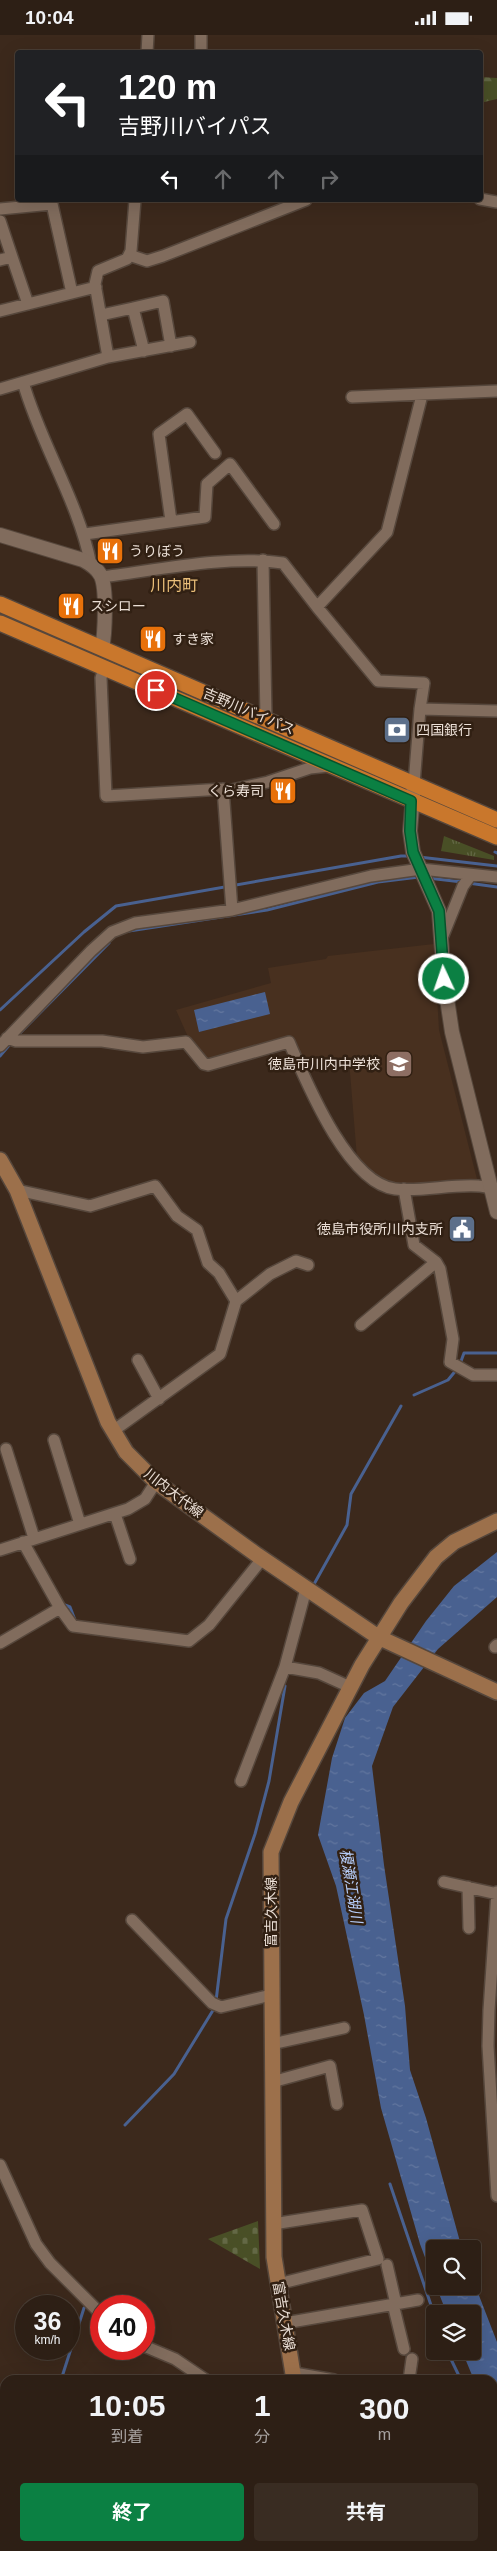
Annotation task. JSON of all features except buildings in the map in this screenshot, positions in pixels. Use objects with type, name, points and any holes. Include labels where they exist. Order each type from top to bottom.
[{"type":"highway","name":"吉野川バイパス","points":[[0,604],[497,819]]},
{"type":"highway","name":"吉野川バイパス","points":[[0,623],[497,837]]},
{"type":"main road","name":"川内大代線","points":[[0,1160],[17,1190],[108,1422],[126,1452],[156,1482],[262,1559],[378,1637],[432,1660],[497,1692]]},
{"type":"main road","name":"富吉久木線","points":[[294,2375],[278,2284],[273,2224],[271,1852],[291,1802],[378,1637],[436,1557],[454,1543],[497,1521]]},
{"type":"street","points":[[147,50],[148,35]]},
{"type":"street","points":[[201,50],[202,35]]},
{"type":"street","points":[[483,200],[497,202]]},
{"type":"street","points":[[108,357],[96,287],[98,271],[127,259],[135,202]]},
{"type":"street","points":[[129,255],[147,261],[301,202]]},
{"type":"street","points":[[0,209],[52,204],[72,293]]},
{"type":"street","points":[[0,221],[28,304]]},
{"type":"street","points":[[0,261],[12,257]]},
{"type":"street","points":[[0,311],[96,287]]},
{"type":"street","points":[[101,315],[163,301],[171,346]]},
{"type":"street","points":[[133,308],[144,351]]},
{"type":"street","points":[[0,389],[108,357],[190,343]]},
{"type":"street","points":[[23,382],[31,410],[85,534],[91,565]]},
{"type":"street","points":[[352,397],[497,391]]},
{"type":"street","points":[[317,607],[387,532],[422,395]]},
{"type":"street","points":[[171,521],[159,434],[187,414],[215,453]]},
{"type":"street","points":[[85,534],[205,517],[208,484],[230,465],[274,524]]},
{"type":"street","points":[[0,535],[83,560],[91,565],[101,577],[105,637],[102,648]]},
{"type":"street","points":[[263,560],[266,718]]},
{"type":"street","points":[[101,577],[263,560],[283,563],[378,681],[424,683],[411,801],[410,831],[421,868],[439,911],[444,979],[452,1032],[494,1190],[497,1212]]},
{"type":"street","points":[[104,668],[101,678],[106,796],[223,789],[227,791],[268,782],[310,768],[329,766]]},
{"type":"street","points":[[420,709],[497,711]]},
{"type":"street","points":[[223,789],[232,910]]},
{"type":"street","points":[[8,1041],[91,951],[112,932],[135,923],[232,910],[371,876],[421,868],[467,881],[497,877]]},
{"type":"street","points":[[442,938],[467,881]]},
{"type":"street","points":[[8,1041],[102,1041],[143,1047],[186,1041],[204,1063],[208,1065],[289,1042],[323,1116],[346,1152],[356,1164],[384,1185],[404,1189],[480,1186],[494,1190]]},
{"type":"street","points":[[17,1190],[90,1206],[155,1186],[177,1216],[197,1230],[208,1263],[219,1273],[236,1301]]},
{"type":"street","points":[[404,1189],[414,1245],[436,1262],[440,1269],[453,1339],[450,1362],[474,1375],[497,1375]]},
{"type":"street","points":[[113,1431],[220,1354],[236,1301],[270,1274],[296,1261],[308,1265]]},
{"type":"street","points":[[361,1325],[436,1262]]},
{"type":"street","points":[[138,1360],[159,1399]]},
{"type":"street","points":[[54,1440],[80,1524]]},
{"type":"street","points":[[6,1449],[29,1540],[60,1608],[73,1626],[189,1641],[209,1625],[262,1559]]},
{"type":"street","points":[[0,1550],[128,1509],[145,1499],[156,1482]]},
{"type":"street","points":[[115,1514],[130,1559]]},
{"type":"street","points":[[242,1781],[285,1667],[306,1589]]},
{"type":"street","points":[[0,1643],[60,1608]]},
{"type":"street","points":[[285,1667],[319,1673],[350,1687]]},
{"type":"street","points":[[444,1882],[497,1893],[488,2046],[497,2196]]},
{"type":"street","points":[[468,1887],[469,1928]]},
{"type":"street","points":[[132,1920],[216,2005],[221,2007],[272,1995]]},
{"type":"street","points":[[272,2043],[344,2029]]},
{"type":"street","points":[[272,2082],[330,2066],[338,2104]]},
{"type":"street","points":[[0,2165],[36,2244],[50,2263],[90,2303]]},
{"type":"street","points":[[273,2224],[362,2210],[378,2259],[278,2284]]},
{"type":"street","points":[[388,2265],[404,2349]]},
{"type":"street","points":[[285,2323],[418,2300]]},
{"type":"street","points":[[155,2350],[176,2359],[199,2375]]},
{"type":"street","points":[[410,2375],[412,2359]]},
{"type":"shaded area","name":"徳島市川内中学校","points":[[434,944],[439,1030],[478,1183],[395,1186],[386,1182],[357,1158],[349,1060],[305,1067],[291,1036],[246,1048],[211,1061],[205,1058],[189,1039],[176,1010],[271,983],[268,968],[326,959],[328,956]]},
{"type":"green space","points":[[483,77],[497,78],[497,99],[483,102]]},
{"type":"green space","points":[[444,836],[494,856],[494,860],[441,851]]},
{"type":"green space","points":[[258,2221],[260,2269],[208,2239]]},
{"type":"water","points":[[265,992],[270,1014],[199,1032],[194,1010]]},
{"type":"water","name":"榎瀬江湖川","points":[[497,1552],[497,1597],[438,1649],[393,1707],[372,1766],[384,1865],[405,2006],[410,2070],[426,2118],[460,2240],[426,2240],[426,2260],[381,2108],[364,2015],[336,1886],[318,1835],[332,1758],[345,1718],[364,1693],[385,1681],[426,1621],[454,1586]]},
{"type":"water","points":[[440,2295],[479,2295],[497,2342],[497,2375],[472,2375],[466,2360],[481,2360],[481,2305],[443,2305]]},
{"type":"waterway","points":[[0,1010],[84,932],[116,906],[401,856],[410,856]]},
{"type":"waterway","points":[[419,857],[497,866]]},
{"type":"waterway","points":[[129,931],[267,910],[378,882],[419,877]]},
{"type":"waterway","points":[[428,878],[462,882]]},
{"type":"waterway","points":[[468,883],[497,887]]},
{"type":"waterway","points":[[15,1038],[109,943]]},
{"type":"waterway","points":[[0,1056],[11,1043]]},
{"type":"waterway","points":[[460,1364],[464,1353],[497,1353]]},
{"type":"waterway","points":[[414,1395],[448,1380],[457,1369]]},
{"type":"waterway","points":[[313,1586],[347,1525],[351,1494],[401,1406]]},
{"type":"waterway","points":[[65,1605],[70,1607],[75,1620]]},
{"type":"waterway","points":[[216,2001],[226,1919],[255,1834],[269,1781],[285,1686]]},
{"type":"waterway","points":[[125,2125],[174,2074],[215,2007]]},
{"type":"waterway","points":[[390,2184],[431,2305]]},
{"type":"waterway","points":[[63,2375],[84,2308]]},
{"type":"waterway","points":[[451,2360],[459,2375]]},
{"type":"place","name":"うりぼう","points":[[110,551]]},
{"type":"place","name":"スシロー","points":[[71,606]]},
{"type":"place","name":"すき家","points":[[153,639]]},
{"type":"place","name":"四国銀行","points":[[397,730]]},
{"type":"place","name":"くら寿司","points":[[283,791]]},
{"type":"place","name":"徳島市川内中学校","points":[[399,1064]]},
{"type":"place","name":"徳島市役所川内支所","points":[[462,1229]]},
{"type":"district","name":"川内町","points":[[174,585]]},
{"type":"route","points":[[156,690],[411,801],[410,831],[413,852],[437,902],[439,911],[444,979]]}]
